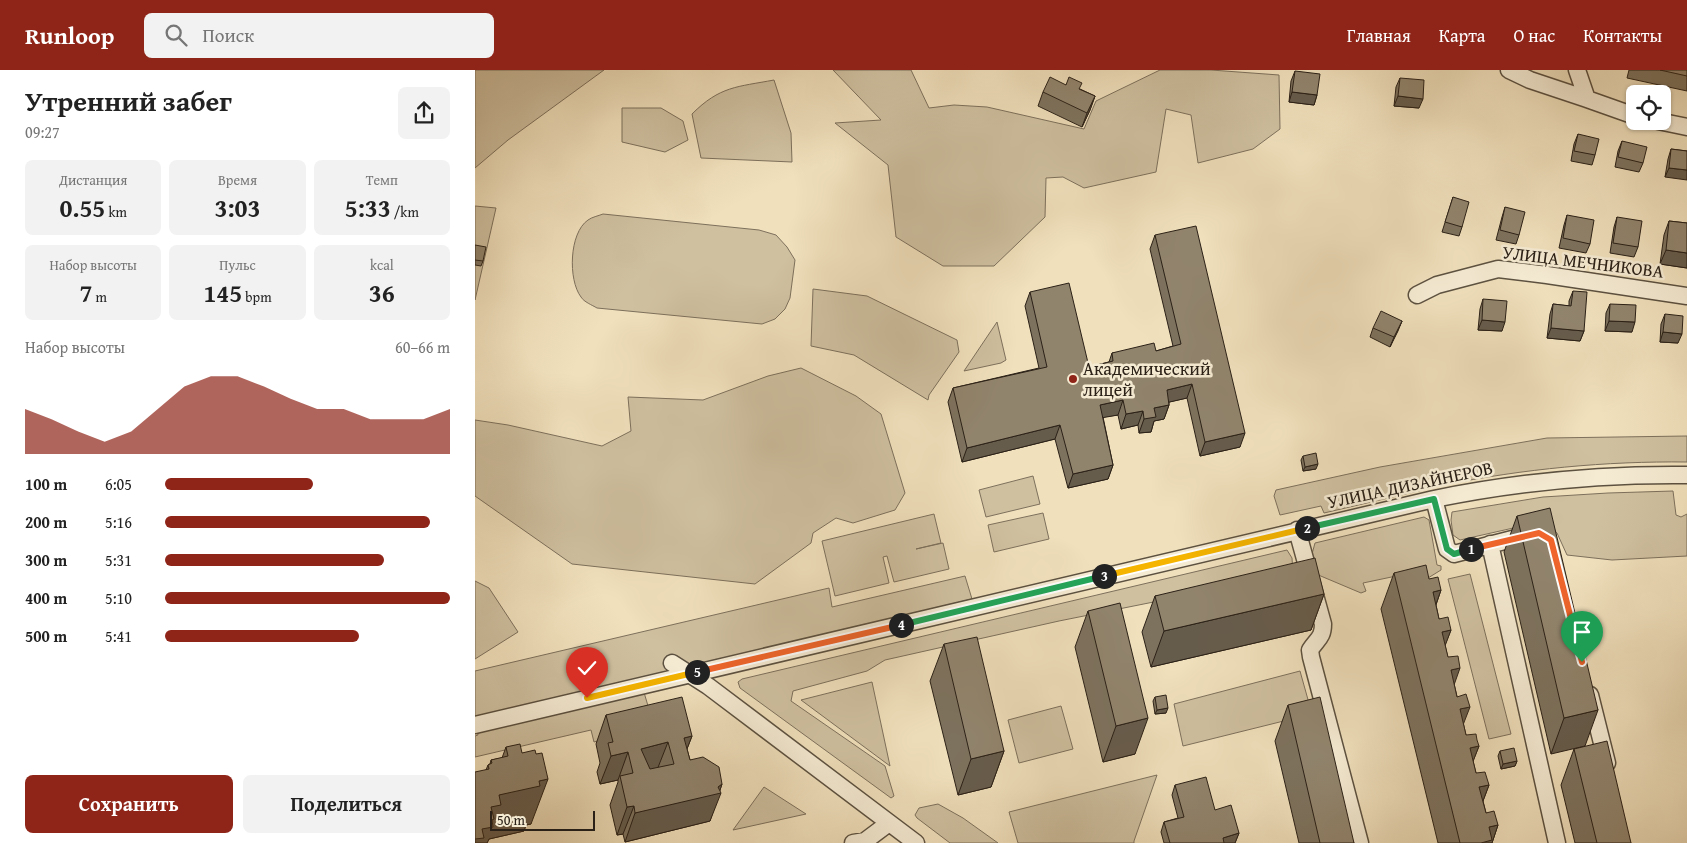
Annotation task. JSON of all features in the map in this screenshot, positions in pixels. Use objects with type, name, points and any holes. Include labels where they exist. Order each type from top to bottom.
[{"type":"street","points":[[1509,70],[1530,80],[1626,113]]},
{"type":"street","points":[[1577,70],[1587,99]]},
{"type":"street","points":[[1671,124],[1687,128]]},
{"type":"street","name":"УЛИЦА МЕЧНИКОВА","points":[[1417,295],[1437,285],[1498,269],[1687,296]]},
{"type":"street","name":"УЛИЦА ДИЗАЙНЕРОВ","points":[[475,725],[981,604],[1434,499],[1490,488],[1547,481],[1611,476],[1687,475]]},
{"type":"street","points":[[1434,499],[1447,549],[1454,554],[1539,533],[1545,537]]},
{"type":"street","points":[[1297,530],[1323,624],[1323,632],[1320,639],[1310,650],[1311,657],[1360,843]]},
{"type":"street","points":[[1490,544],[1557,843]]},
{"type":"street","points":[[672,663],[708,686],[916,843]]},
{"type":"street","points":[[1587,682],[1610,777]]},
{"type":"street","points":[[853,843],[865,841],[889,823]]},
{"type":"shaded area","points":[[475,70],[604,70],[508,140],[475,168]]},
{"type":"shaded area","points":[[833,70],[911,70],[929,108],[954,105],[987,107],[1084,129],[1096,101],[1160,70],[1211,70],[1279,75],[1280,129],[1253,149],[1198,163],[1191,115],[1166,109],[1156,172],[1084,188],[1063,177],[1046,178],[1045,217],[994,266],[943,266],[896,237],[888,165],[835,123],[881,120]]},
{"type":"shaded area","points":[[774,80],[791,133],[792,162],[701,158],[692,114],[720,93],[739,86]]},
{"type":"shaded area","points":[[622,108],[661,108],[683,121],[688,140],[665,152],[622,142]]},
{"type":"shaded area","points":[[475,206],[496,208],[475,300]]},
{"type":"shaded area","points":[[603,214],[759,230],[776,235],[795,260],[790,298],[785,309],[775,319],[762,324],[597,308],[581,297],[572,269],[574,246],[582,226],[590,219]]},
{"type":"shaded area","points":[[813,289],[867,296],[957,340],[959,352],[929,395],[928,400],[854,355],[811,346]]},
{"type":"shaded area","points":[[997,322],[1006,360],[1001,363],[964,371]]},
{"type":"shaded area","points":[[801,368],[856,396],[881,414],[905,493],[895,510],[853,523],[836,518],[813,533],[811,543],[755,584],[572,564],[475,496],[475,420],[508,425],[602,446],[631,431],[628,397],[703,400],[768,376]]},
{"type":"shaded area","points":[[1687,436],[1687,462],[1626,463],[1534,470],[1444,485],[1324,513],[1321,506],[1280,515],[1274,496],[1276,490],[1380,467],[1547,438]]},
{"type":"shaded area","points":[[1033,476],[1040,504],[986,517],[979,490]]},
{"type":"shaded area","points":[[1673,491],[1676,515],[1681,517],[1687,514],[1687,556],[1612,560],[1567,555],[1557,533],[1540,522],[1460,540],[1453,535],[1452,512],[1543,497]]},
{"type":"shaded area","points":[[1043,513],[1049,539],[994,552],[988,525]]},
{"type":"shaded area","points":[[934,514],[941,543],[916,549],[943,543],[949,569],[894,582],[887,556],[883,557],[889,583],[835,596],[822,541]]},
{"type":"shaded area","points":[[1424,517],[1429,520],[1437,565],[1441,566],[1441,570],[1428,578],[1420,571],[1363,583],[1366,591],[1361,593],[1316,574],[1312,554],[1315,543]]},
{"type":"shaded area","points":[[1287,550],[1292,558],[1293,574],[1059,621],[885,660],[867,671],[793,691],[791,701],[885,766],[894,796],[891,798],[740,688],[738,682],[742,679]]},
{"type":"shaded area","points":[[1470,574],[1511,734],[1489,739],[1448,579]]},
{"type":"shaded area","points":[[965,576],[972,599],[640,679],[654,726],[594,742],[591,730],[475,757],[475,736],[478,735],[475,720],[475,671],[829,588],[832,607]]},
{"type":"shaded area","points":[[475,581],[489,588],[518,632],[475,659]]},
{"type":"shaded area","points":[[1300,671],[1312,714],[1183,746],[1174,704]]},
{"type":"shaded area","points":[[872,682],[890,766],[801,700]]},
{"type":"shaded area","points":[[1061,706],[1073,749],[1019,763],[1008,720]]},
{"type":"shaded area","points":[[1157,775],[1134,843],[1018,843],[1009,812]]},
{"type":"shaded area","points":[[764,787],[806,814],[733,830]]},
{"type":"shaded area","points":[[938,804],[963,818],[998,843],[950,843],[915,815],[919,808]]},
{"type":"building","points":[[1660,70],[1687,70],[1687,76]]},
{"type":"building","points":[[1295,71],[1320,74],[1317,95],[1292,92]]},
{"type":"building","points":[[1050,77],[1066,85],[1069,77],[1082,83],[1079,89],[1095,96],[1087,113],[1043,92]]},
{"type":"building","points":[[1400,78],[1424,80],[1423,99],[1398,96]]},
{"type":"building","points":[[1578,134],[1599,139],[1595,155],[1574,151]]},
{"type":"building","points":[[1622,141],[1647,147],[1643,163],[1618,157]]},
{"type":"building","points":[[1671,149],[1687,151],[1687,170],[1669,168]]},
{"type":"building","points":[[1453,197],[1469,202],[1462,227],[1445,222]]},
{"type":"building","points":[[1505,207],[1525,212],[1519,235],[1500,230]]},
{"type":"building","points":[[1567,215],[1594,220],[1590,244],[1563,238]]},
{"type":"building","points":[[1617,217],[1642,221],[1638,247],[1613,243]]},
{"type":"building","points":[[1669,221],[1687,223],[1687,253],[1666,250]]},
{"type":"building","points":[[1196,226],[1245,433],[1205,442],[1192,384],[1167,390],[1169,405],[1154,408],[1156,417],[1144,419],[1143,411],[1126,414],[1123,400],[1100,405],[1113,465],[1073,474],[1060,425],[967,448],[953,388],[1047,367],[1030,292],[1069,283],[1089,367],[1113,361],[1112,353],[1154,343],[1156,351],[1181,344],[1155,235]]},
{"type":"building","points":[[475,245],[486,247],[483,261],[475,260]]},
{"type":"building","points":[[1573,291],[1587,292],[1584,331],[1551,328],[1553,304],[1571,306]]},
{"type":"building","points":[[1483,299],[1507,301],[1505,322],[1482,320]]},
{"type":"building","points":[[1610,304],[1636,305],[1635,322],[1609,321]]},
{"type":"building","points":[[1381,311],[1402,321],[1394,337],[1373,328]]},
{"type":"building","points":[[1665,314],[1683,316],[1682,334],[1663,332]]},
{"type":"building","points":[[1316,453],[1318,464],[1305,467],[1303,456]]},
{"type":"building","points":[[1550,508],[1598,710],[1564,718],[1517,516]]},
{"type":"building","points":[[1315,558],[1324,594],[1164,631],[1155,596]]},
{"type":"building","points":[[1426,565],[1429,579],[1438,577],[1441,590],[1433,592],[1439,619],[1448,617],[1451,630],[1442,632],[1448,657],[1458,656],[1460,668],[1451,670],[1457,697],[1466,694],[1470,707],[1460,709],[1466,735],[1476,734],[1479,746],[1470,748],[1476,773],[1485,772],[1489,785],[1479,787],[1486,813],[1494,811],[1498,825],[1489,827],[1492,840],[1481,843],[1460,843],[1394,573]]},
{"type":"building","points":[[1120,603],[1148,718],[1116,726],[1088,611]]},
{"type":"building","points":[[977,637],[1004,751],[971,759],[944,644]]},
{"type":"building","points":[[1166,695],[1168,708],[1157,710],[1155,697]]},
{"type":"building","points":[[682,697],[692,736],[684,738],[690,760],[703,757],[719,767],[722,784],[718,787],[721,793],[635,813],[634,806],[627,807],[620,776],[633,773],[628,752],[611,756],[608,743],[613,742],[606,715]],"holes":[[[668,742],[674,764],[650,769],[641,749]]]},
{"type":"building","points":[[1320,697],[1354,843],[1320,843],[1288,705]]},
{"type":"building","points":[[1607,741],[1631,843],[1597,843],[1574,749]]},
{"type":"building","points":[[520,744],[522,753],[535,750],[536,754],[542,753],[548,779],[539,781],[540,786],[499,795],[501,805],[491,807],[494,819],[492,820],[493,827],[482,829],[484,838],[475,839],[475,772],[489,769],[488,765],[492,763],[491,760],[508,756],[506,747]]},
{"type":"building","points":[[1514,748],[1517,761],[1503,764],[1500,751]]},
{"type":"building","points":[[1206,777],[1215,810],[1231,805],[1239,833],[1223,838],[1224,843],[1170,843],[1164,822],[1184,817],[1175,785]]},
{"type":"place","name":"Академический лицей","points":[[1073,379]]},
{"type":"route","points":[[587,698],[1434,499],[1447,549],[1454,554],[1539,533],[1551,540],[1582,662]]}]
